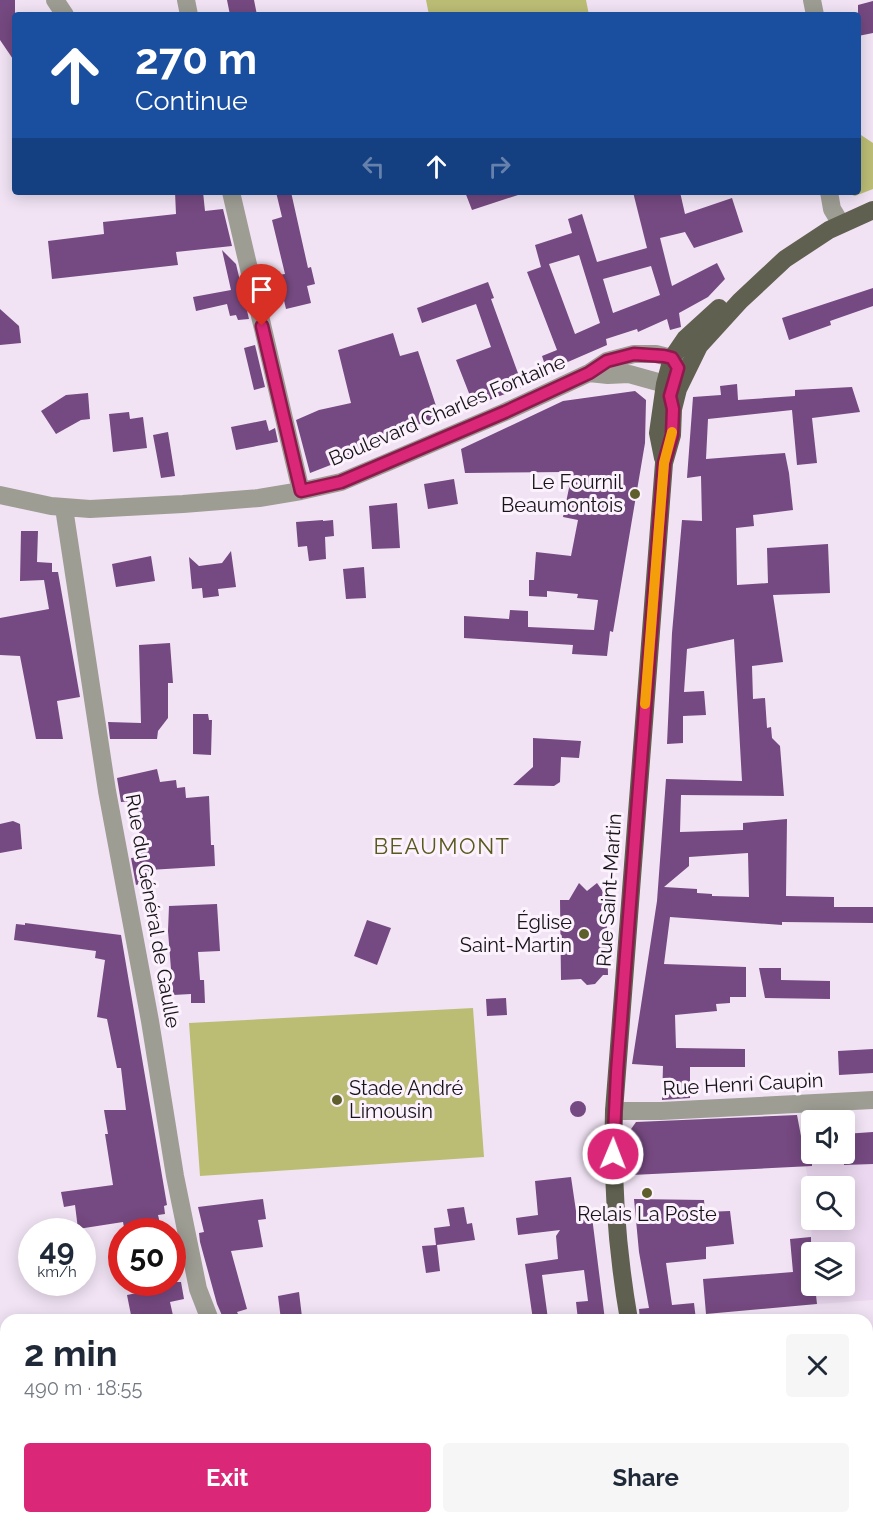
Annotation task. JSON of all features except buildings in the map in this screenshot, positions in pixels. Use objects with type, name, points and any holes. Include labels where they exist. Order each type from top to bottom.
[{"type":"main road","points":[[675,371],[740,301],[785,259],[813,239],[849,208],[873,203]]},
{"type":"main road","points":[[675,371],[685,339],[776,250],[806,229],[873,210]]},
{"type":"main road","name":"Rue Saint-Martin","points":[[627,1314],[615,1188],[614,1111],[664,463],[672,435],[673,409],[678,389],[675,371]]},
{"type":"main road","name":"Rue Saint-Martin","points":[[664,463],[658,433],[675,371]]},
{"type":"street","points":[[232,195],[301,491]]},
{"type":"street","points":[[830,195],[832,209],[838,219]]},
{"type":"street","name":"Boulevard Charles Fontaine","points":[[0,495],[64,508],[90,509],[259,498],[301,491],[341,482],[505,412],[589,373],[607,361],[634,354],[656,354],[675,371]]},
{"type":"street","name":"Boulevard Charles Fontaine","points":[[589,373],[608,375],[675,371]]},
{"type":"street","name":"Rue du Général de Gaulle","points":[[64,508],[107,791],[150,1021],[175,1176],[198,1289],[208,1314]]},
{"type":"street","name":"Rue Henri Caupin","points":[[614,1111],[661,1111],[873,1100]]},
{"type":"shaded area","points":[[873,1133],[873,1300],[817,1304],[816,1296],[855,1296],[855,1242],[812,1242],[811,1230],[855,1230],[855,1176],[807,1176],[805,1164],[855,1164],[855,1146]]},
{"type":"green space","points":[[426,0],[586,0],[588,12],[428,12]]},
{"type":"green space","points":[[861,135],[873,143],[873,189],[861,194]]},
{"type":"green space","name":"Stade André Limousin","points":[[473,1008],[484,1157],[200,1176],[189,1023]]},
{"type":"slow traffic","points":[[645,704],[664,463],[672,432]]},
{"type":"place","name":"Le Fournil Beaumontois","points":[[635,494]]},
{"type":"place","name":"Église Saint-Martin","points":[[584,934]]},
{"type":"place","name":"Stade André Limousin","points":[[337,1100]]},
{"type":"place","name":"Relais La Poste","points":[[647,1193]]},
{"type":"district","name":"BEAUMONT","points":[[442,846]]},
{"type":"route","points":[[262,326],[301,491],[341,482],[386,463],[505,412],[589,373],[607,361],[634,354],[656,354],[672,358],[678,368],[670,396],[673,409],[672,435],[664,463],[614,1111],[613,1154]]}]
